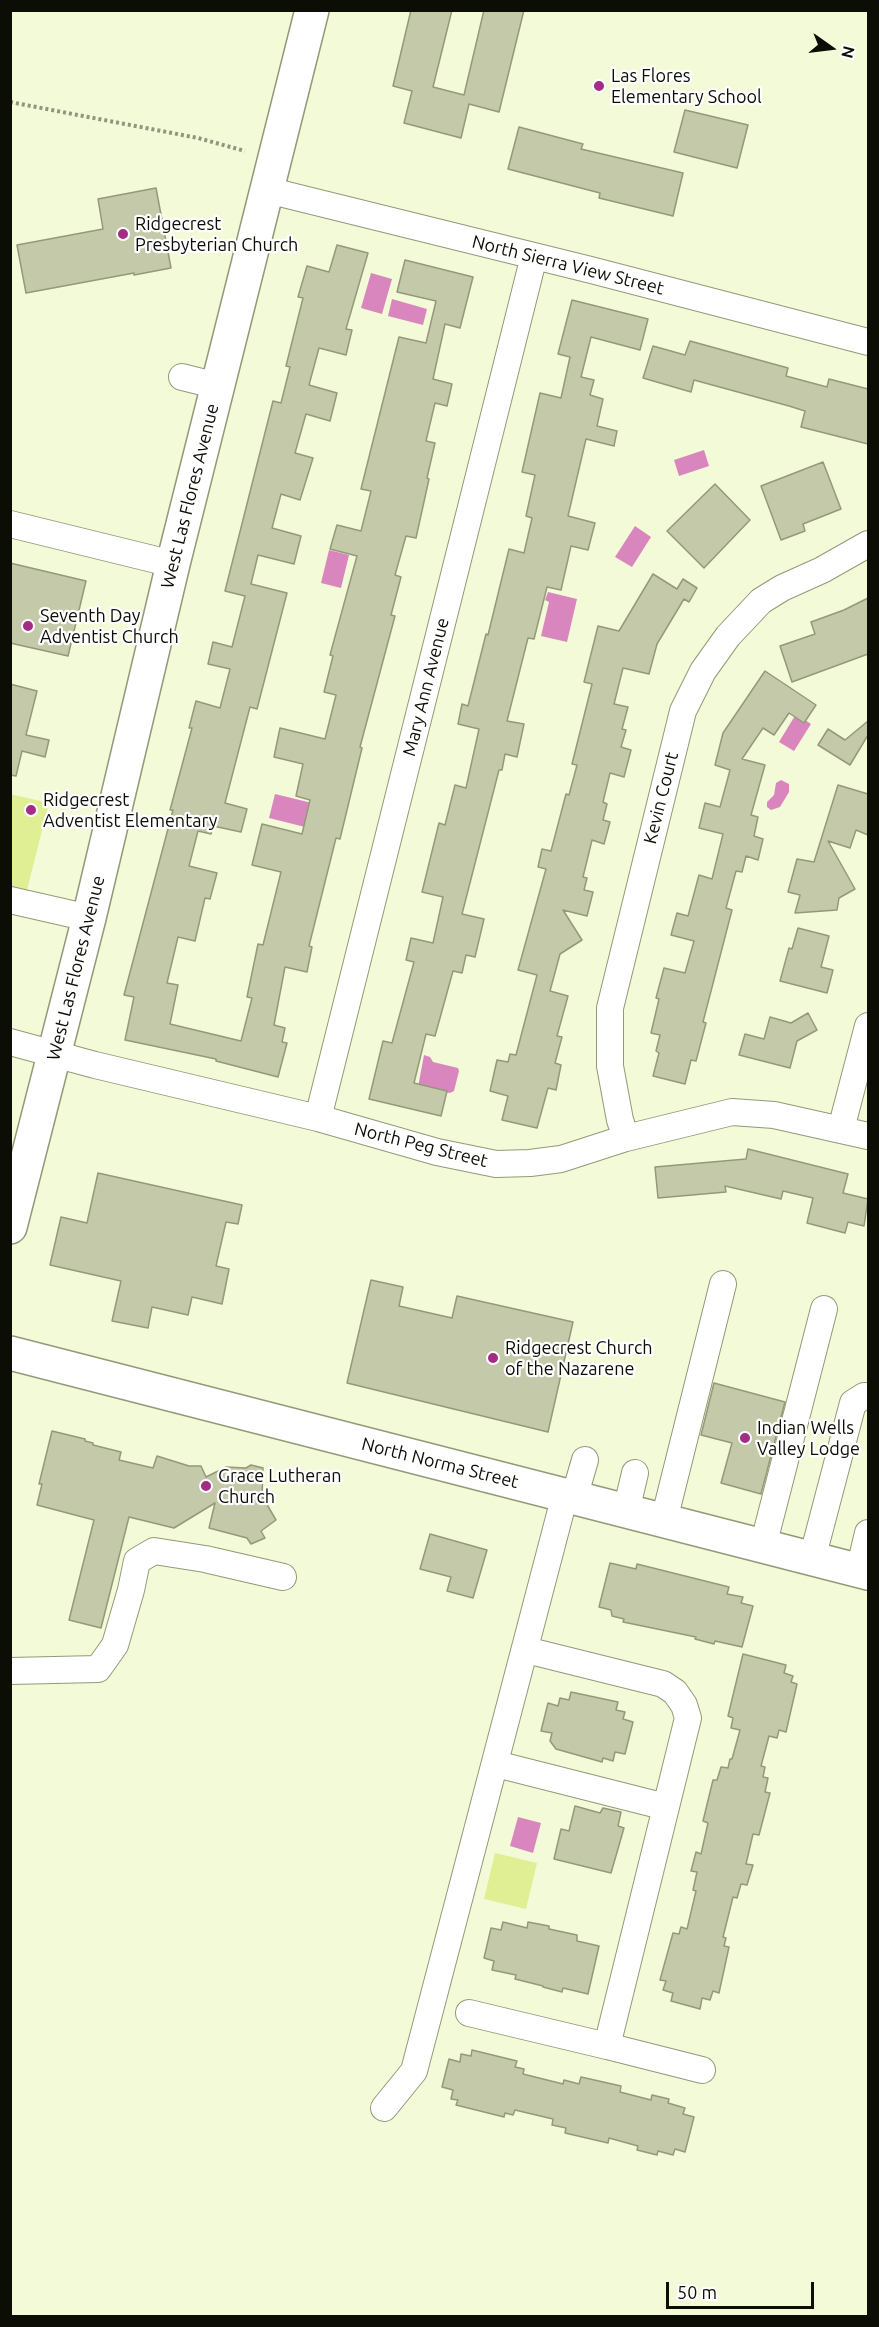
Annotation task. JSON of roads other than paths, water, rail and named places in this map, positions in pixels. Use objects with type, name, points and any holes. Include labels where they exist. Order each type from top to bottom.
[{"type":"main road","name":"West Las Flores Avenue","points":[[10,1227],[17,1172],[54,1054],[89,918],[173,564],[312,10]]},
{"type":"main road","name":"North Norma Street","points":[[10,1353],[864,1572]]},
{"type":"street","name":"North Sierra View Street","points":[[267,190],[868,342]]},
{"type":"street","name":"Mary Ann Avenue","points":[[318,1118],[534,256]]},
{"type":"street","points":[[182,377],[218,386]]},
{"type":"street","points":[[10,524],[173,564]]},
{"type":"street","name":"Kevin Court","points":[[626,1138],[620,1120],[610,1066],[610,1008],[683,711],[703,671],[728,636],[761,601],[868,544]]},
{"type":"street","points":[[10,900],[89,918]]},
{"type":"street","points":[[842,1129],[868,1026]]},
{"type":"street","name":"North Peg Street","points":[[10,1042],[318,1118],[437,1152],[496,1164],[561,1159],[626,1138],[732,1112],[774,1115],[868,1136]]},
{"type":"street","points":[[664,1520],[723,1284]]},
{"type":"street","points":[[763,1546],[824,1310]]},
{"type":"street","points":[[813,1559],[853,1403],[868,1396]]},
{"type":"street","points":[[384,2108],[414,2071],[525,1650],[570,1496],[585,1460]]},
{"type":"street","points":[[626,1511],[636,1473]]},
{"type":"street","points":[[864,1572],[868,1533]]},
{"type":"street","points":[[10,1671],[99,1669],[115,1645],[137,1561],[154,1551],[283,1577]]},
{"type":"street","points":[[525,1650],[663,1684],[675,1692],[684,1705],[688,1718],[607,2046]]},
{"type":"street","points":[[496,1764],[666,1807]]},
{"type":"street","points":[[469,2013],[702,2070]]},
{"type":"place","name":"Las Flores Elementary School","points":[[599,86]]},
{"type":"place","name":"Ridgecrest Presbyterian Church","points":[[123,234]]},
{"type":"place","name":"Seventh Day Adventist Church","points":[[28,626]]},
{"type":"place","name":"Ridgecrest Adventist Elementary","points":[[31,810]]},
{"type":"place","name":"Ridgecrest Church of the Nazarene","points":[[493,1358]]},
{"type":"place","name":"Indian Wells Valley Lodge","points":[[745,1438]]},
{"type":"place","name":"Grace Lutheran Church","points":[[206,1486]]}]
